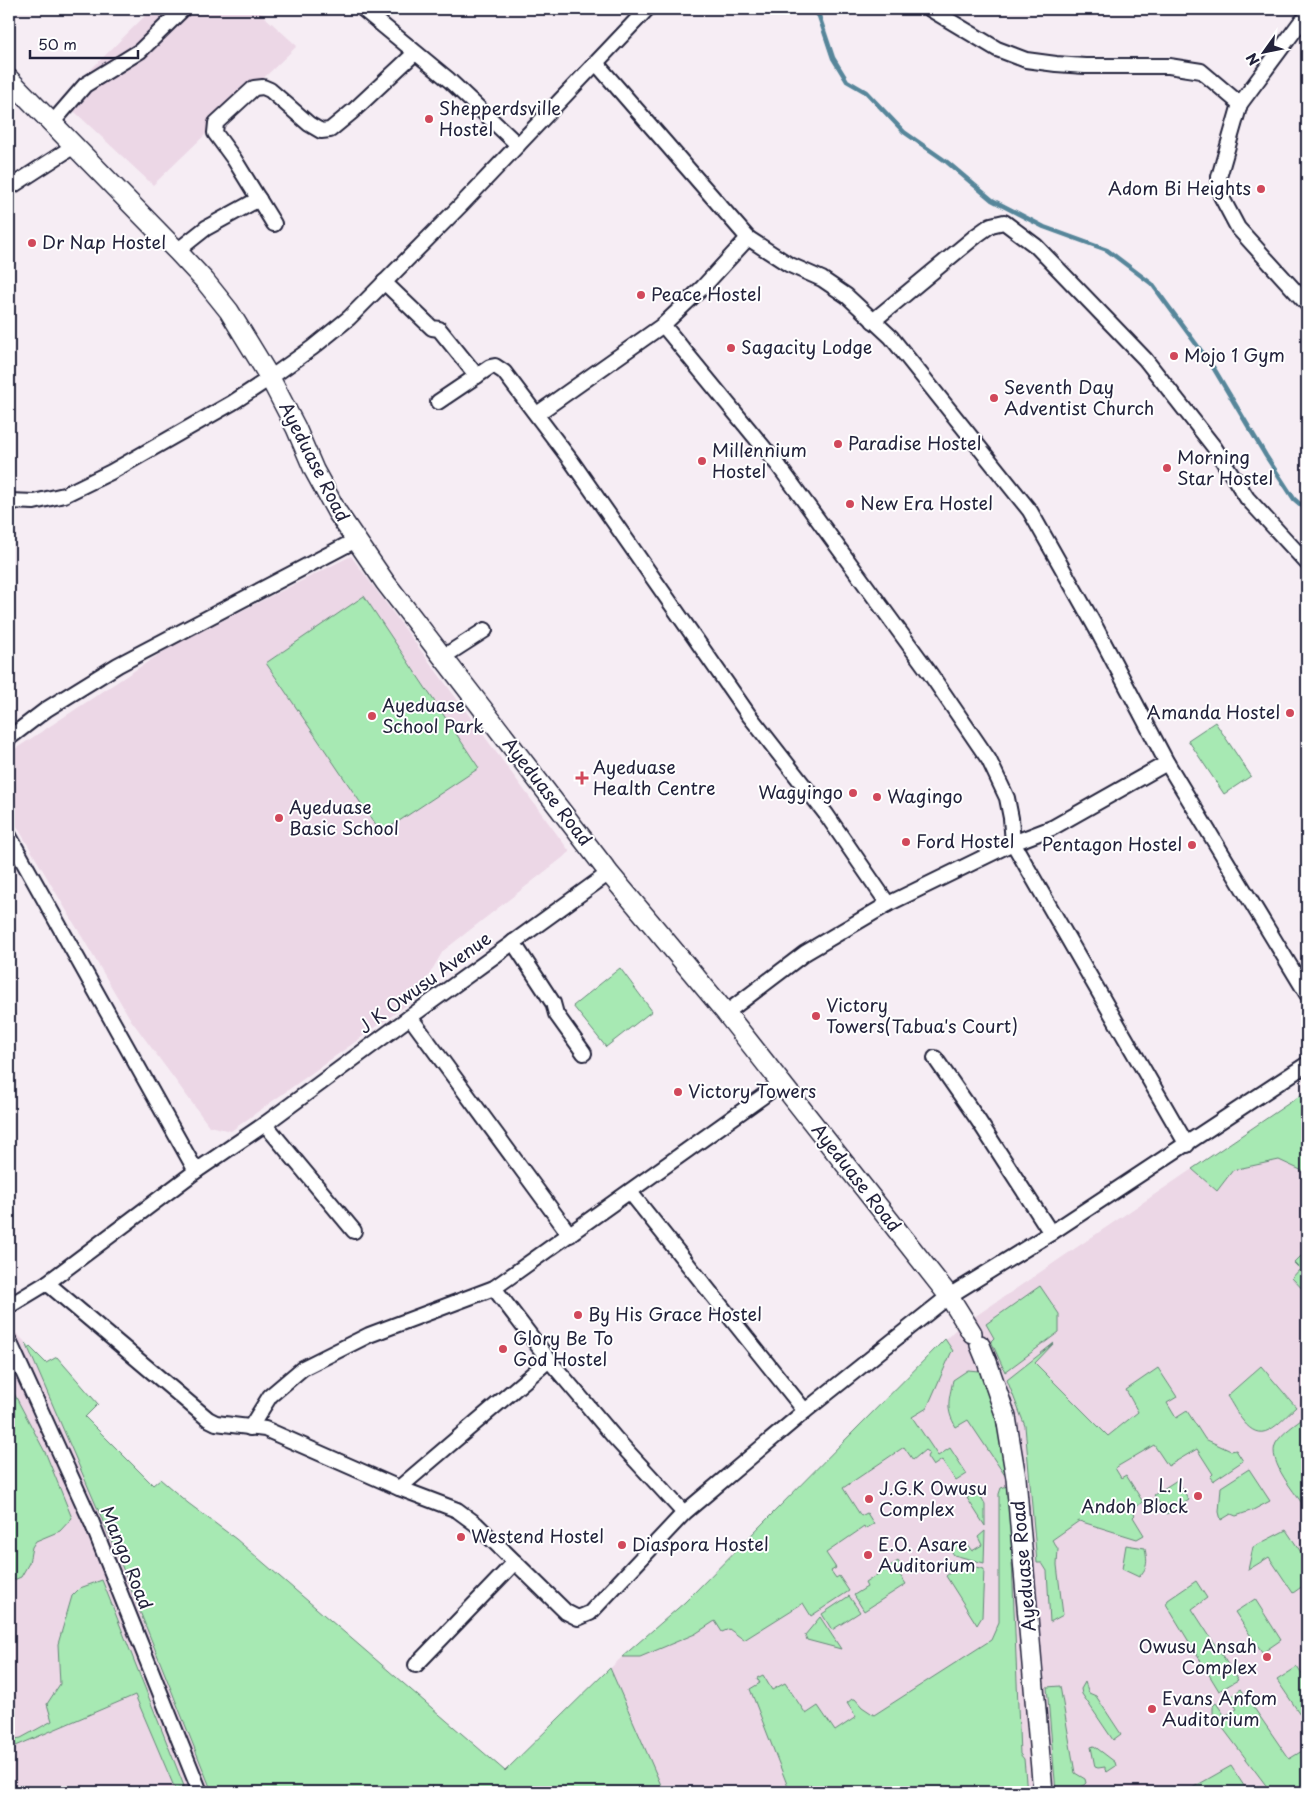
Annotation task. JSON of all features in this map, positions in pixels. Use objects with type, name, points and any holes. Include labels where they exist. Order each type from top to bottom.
[{"type":"street","points":[[53,122],[86,85],[140,51],[183,9]]},
{"type":"street","points":[[363,9],[449,80],[518,145]]},
{"type":"street","points":[[9,501],[34,502],[64,495],[112,472],[270,378],[334,330],[384,282],[648,9]]},
{"type":"street","points":[[930,9],[997,49],[1026,60],[1085,66],[1169,66],[1201,71],[1240,104]]},
{"type":"street","points":[[1307,17],[1300,23],[1240,104],[1219,177],[1221,196],[1238,228],[1307,304]]},
{"type":"street","points":[[274,224],[234,159],[215,133],[216,123],[251,90],[258,87],[270,90],[309,124],[321,131],[330,130],[415,53]]},
{"type":"street","points":[[596,63],[748,238],[788,264],[822,279],[847,296],[891,337],[1030,511],[1096,628],[1167,764],[1307,994]]},
{"type":"street","name":"Ayeduase Road","points":[[9,79],[177,251],[205,281],[229,311],[270,378],[296,428],[314,470],[337,512],[385,582],[609,873],[726,1013],[948,1296],[976,1339],[1006,1417],[1016,1478],[1043,1792]]},
{"type":"street","points":[[9,188],[74,146]]},
{"type":"street","points":[[177,251],[206,228],[259,199]]},
{"type":"street","points":[[873,321],[977,235],[992,224],[1004,222],[1036,246],[1145,359],[1214,447],[1247,498],[1307,563]]},
{"type":"street","points":[[537,414],[663,325],[703,287],[748,238]]},
{"type":"street","points":[[384,282],[432,328],[440,329],[477,376]]},
{"type":"street","points":[[663,325],[778,465],[929,672],[990,760],[1007,798],[1013,842],[1187,1145]]},
{"type":"street","points":[[438,402],[490,367],[496,366],[504,372],[572,462],[748,714],[826,814],[888,904]]},
{"type":"street","points":[[9,738],[61,700],[118,665],[356,540]]},
{"type":"street","points":[[443,657],[485,630]]},
{"type":"street","points":[[726,1013],[805,953],[888,904],[1013,842],[1052,828],[1167,764]]},
{"type":"street","points":[[9,836],[196,1171]]},
{"type":"street","name":"J K Owusu Avenue","points":[[9,1306],[47,1283],[196,1171],[265,1124],[609,873]]},
{"type":"street","points":[[513,942],[553,1003],[556,1014],[584,1053]]},
{"type":"street","points":[[410,1017],[570,1235]]},
{"type":"street","points":[[935,1058],[978,1120],[1051,1233]]},
{"type":"street","points":[[47,1283],[208,1419],[216,1423],[264,1429],[399,1488],[457,1510],[476,1524],[566,1612],[578,1618],[590,1613],[684,1513],[805,1411],[948,1296],[1051,1233],[1307,1064]]},
{"type":"street","points":[[250,1428],[270,1396],[303,1368],[369,1335],[494,1288],[780,1084]]},
{"type":"street","points":[[265,1124],[354,1231]]},
{"type":"street","points":[[630,1192],[805,1411]]},
{"type":"street","points":[[494,1288],[550,1360],[615,1438],[684,1513]]},
{"type":"street","name":"Mango Road","points":[[9,1341],[92,1523],[200,1792]]},
{"type":"street","points":[[399,1488],[550,1360]]},
{"type":"street","points":[[416,1665],[515,1562]]},
{"type":"shaded area","points":[[152,9],[256,9],[297,46],[153,185],[61,99]]},
{"type":"shaded area","points":[[351,556],[570,852],[443,951],[415,999],[231,1131],[209,1126],[131,1020],[9,813],[9,753],[172,646]]},
{"type":"shaded area","points":[[1307,1091],[1307,1792],[9,1792],[9,1326],[46,1363],[57,1357],[98,1404],[85,1417],[153,1485],[160,1479],[236,1539],[505,1771],[622,1657],[685,1602],[955,1330]]},
{"type":"green space","name":"Ayeduase School Park","points":[[364,596],[479,768],[381,833],[266,663]]},
{"type":"green space","points":[[1215,722],[1251,776],[1224,794],[1188,740]]},
{"type":"green space","points":[[620,968],[652,1011],[606,1047],[573,1006]]},
{"type":"green space","points":[[1307,1091],[1307,1173],[1279,1160],[1233,1170],[1217,1191],[1192,1169]]},
{"type":"green space","points":[[1307,1250],[1307,1294],[1292,1278],[1300,1269],[1294,1263]]},
{"type":"green space","points":[[1040,1286],[1059,1314],[1059,1332],[1005,1372],[991,1341],[994,1338],[986,1324]]},
{"type":"green space","points":[[945,1339],[953,1351],[927,1408],[912,1417],[938,1456],[950,1448],[967,1474],[956,1481],[942,1460],[933,1466],[927,1457],[929,1453],[925,1450],[913,1460],[904,1447],[843,1488],[861,1516],[867,1513],[874,1524],[865,1529],[864,1527],[826,1553],[836,1568],[831,1571],[836,1578],[839,1576],[849,1591],[811,1616],[803,1603],[744,1640],[729,1629],[722,1632],[715,1621],[695,1634],[640,1657],[622,1657],[685,1602]]},
{"type":"green space","points":[[26,1343],[46,1363],[57,1357],[98,1404],[85,1417],[153,1485],[160,1479],[236,1539],[505,1771],[610,1668],[664,1792],[212,1792],[115,1549]]},
{"type":"green space","points":[[1054,1343],[1035,1363],[1108,1436],[1138,1412],[1126,1390],[1158,1368],[1177,1397],[1167,1403],[1176,1418],[1187,1411],[1205,1439],[1231,1451],[1236,1450],[1243,1461],[1213,1481],[1210,1477],[1213,1474],[1197,1449],[1168,1466],[1154,1445],[1115,1468],[1121,1478],[1126,1475],[1143,1502],[1131,1510],[1144,1535],[1137,1539],[1079,1521],[1052,1540],[1058,1549],[1057,1565],[1063,1615],[1050,1622],[1047,1571],[1042,1563],[1037,1563],[1025,1426],[1007,1380]]},
{"type":"green space","points":[[1261,1366],[1296,1407],[1276,1425],[1262,1432],[1249,1428],[1227,1396]]},
{"type":"green space","points":[[968,1370],[979,1371],[999,1424],[1003,1438],[1008,1480],[968,1420],[956,1427],[950,1415],[949,1404],[953,1380]]},
{"type":"green space","points":[[9,1384],[46,1454],[72,1518],[60,1531],[36,1541],[32,1547],[29,1563],[21,1577],[9,1582]]},
{"type":"green space","points":[[1305,1417],[1307,1420],[1307,1510],[1284,1478],[1275,1459],[1274,1450],[1276,1443],[1282,1436]]},
{"type":"green space","points":[[1249,1469],[1270,1501],[1253,1510],[1236,1516],[1231,1514],[1221,1520],[1219,1512],[1221,1487]]},
{"type":"green space","points":[[1177,1480],[1189,1500],[1167,1514],[1154,1495]]},
{"type":"green space","points":[[1007,1486],[1009,1488],[1020,1754],[1024,1759],[1027,1792],[790,1792],[750,1689],[760,1683],[757,1678],[763,1675],[772,1690],[785,1683],[806,1714],[818,1706],[835,1731],[856,1717],[847,1703],[852,1699],[855,1699],[862,1707],[874,1715],[991,1640],[999,1622],[999,1494],[1001,1488]]},
{"type":"green space","points":[[978,1491],[985,1504],[985,1526],[967,1498]]},
{"type":"green space","points":[[1286,1530],[1307,1561],[1307,1583],[1293,1593],[1269,1557],[1248,1570],[1253,1547]]},
{"type":"green space","points":[[985,1531],[984,1563],[954,1555],[949,1548],[958,1541],[962,1546],[966,1543],[972,1551],[982,1545],[978,1537]]},
{"type":"green space","points":[[1126,1545],[1145,1548],[1146,1563],[1139,1577],[1122,1569]]},
{"type":"green space","points":[[898,1561],[905,1572],[900,1575],[906,1584],[864,1611],[854,1595],[867,1587],[865,1583]]},
{"type":"green space","points":[[950,1561],[984,1569],[982,1617],[977,1625],[946,1576],[952,1571]]},
{"type":"green space","points":[[102,1580],[184,1786],[175,1789],[135,1695],[9,1749],[9,1740],[21,1738],[52,1721],[47,1704],[60,1684],[58,1644],[72,1596],[80,1588]]},
{"type":"green space","points":[[1196,1581],[1207,1598],[1192,1609],[1238,1680],[1219,1691],[1166,1604],[1168,1600]]},
{"type":"green space","points":[[849,1596],[860,1612],[832,1630],[822,1614]]},
{"type":"green space","points":[[1255,1599],[1281,1640],[1262,1653],[1235,1612]]},
{"type":"green space","points":[[820,1617],[841,1649],[807,1640],[805,1635]]},
{"type":"green space","points":[[1297,1667],[1307,1682],[1307,1718],[1304,1720],[1277,1680]]},
{"type":"green space","points":[[1085,1682],[1089,1693],[1096,1696],[1121,1734],[1113,1740],[1082,1694],[1081,1689]]},
{"type":"green space","points":[[1060,1686],[1075,1773],[1085,1779],[1086,1783],[1076,1792],[1056,1792],[1047,1687]]},
{"type":"green space","points":[[1241,1689],[1289,1759],[1307,1748],[1307,1787],[1301,1792],[1281,1792],[1268,1788],[1216,1719],[1213,1713],[1213,1706],[1216,1703],[1225,1716],[1237,1709],[1230,1697]]},
{"type":"green space","points":[[1094,1746],[1115,1762],[1116,1766],[1107,1772],[1105,1767],[1095,1767],[1091,1747]]},
{"type":"green space","points":[[1231,1766],[1248,1792],[1185,1792]]},
{"type":"waterway","points":[[812,9],[819,16],[833,58],[847,81],[866,92],[904,132],[947,162],[992,200],[1044,227],[1107,250],[1152,284],[1213,367],[1294,499],[1307,510]]},
{"type":"place","name":"Shepperdsville Hostel","points":[[429,119]]},
{"type":"place","name":"Adom Bi Heights","points":[[1261,189]]},
{"type":"place","name":"Dr Nap Hostel","points":[[32,243]]},
{"type":"place","name":"Peace Hostel","points":[[641,295]]},
{"type":"place","name":"Sagacity Lodge","points":[[731,348]]},
{"type":"place","name":"Mojo 1 Gym","points":[[1174,356]]},
{"type":"place","name":"Seventh Day Adventist Church","points":[[994,398]]},
{"type":"place","name":"Paradise Hostel","points":[[838,444]]},
{"type":"place","name":"Millennium Hostel","points":[[702,461]]},
{"type":"place","name":"Morning Star Hostel","points":[[1167,468]]},
{"type":"place","name":"New Era Hostel","points":[[850,504]]},
{"type":"place","name":"Amanda Hostel","points":[[1290,713]]},
{"type":"place","name":"Ayeduase School Park","points":[[372,716]]},
{"type":"place","name":"Ayeduase Health Centre","points":[[582,778]]},
{"type":"place","name":"Wagyingo","points":[[853,793]]},
{"type":"place","name":"Wagingo","points":[[877,797]]},
{"type":"place","name":"Ayeduase Basic School","points":[[279,818]]},
{"type":"place","name":"Ford Hostel","points":[[906,842]]},
{"type":"place","name":"Pentagon Hostel","points":[[1192,845]]},
{"type":"place","name":"Victory Towers(Tabua's Court)","points":[[816,1016]]},
{"type":"place","name":"Victory Towers","points":[[678,1092]]},
{"type":"place","name":"By His Grace Hostel","points":[[578,1315]]},
{"type":"place","name":"Glory Be To God Hostel","points":[[503,1349]]},
{"type":"place","name":"L. I. Andoh Block","points":[[1198,1496]]},
{"type":"place","name":"J.G.K Owusu Complex","points":[[869,1499]]},
{"type":"place","name":"Westend Hostel","points":[[461,1537]]},
{"type":"place","name":"Diaspora Hostel","points":[[622,1545]]},
{"type":"place","name":"E.O. Asare Auditorium","points":[[868,1555]]},
{"type":"place","name":"Owusu Ansah Complex","points":[[1267,1657]]},
{"type":"place","name":"Evans Anfom Auditorium","points":[[1152,1709]]}]
